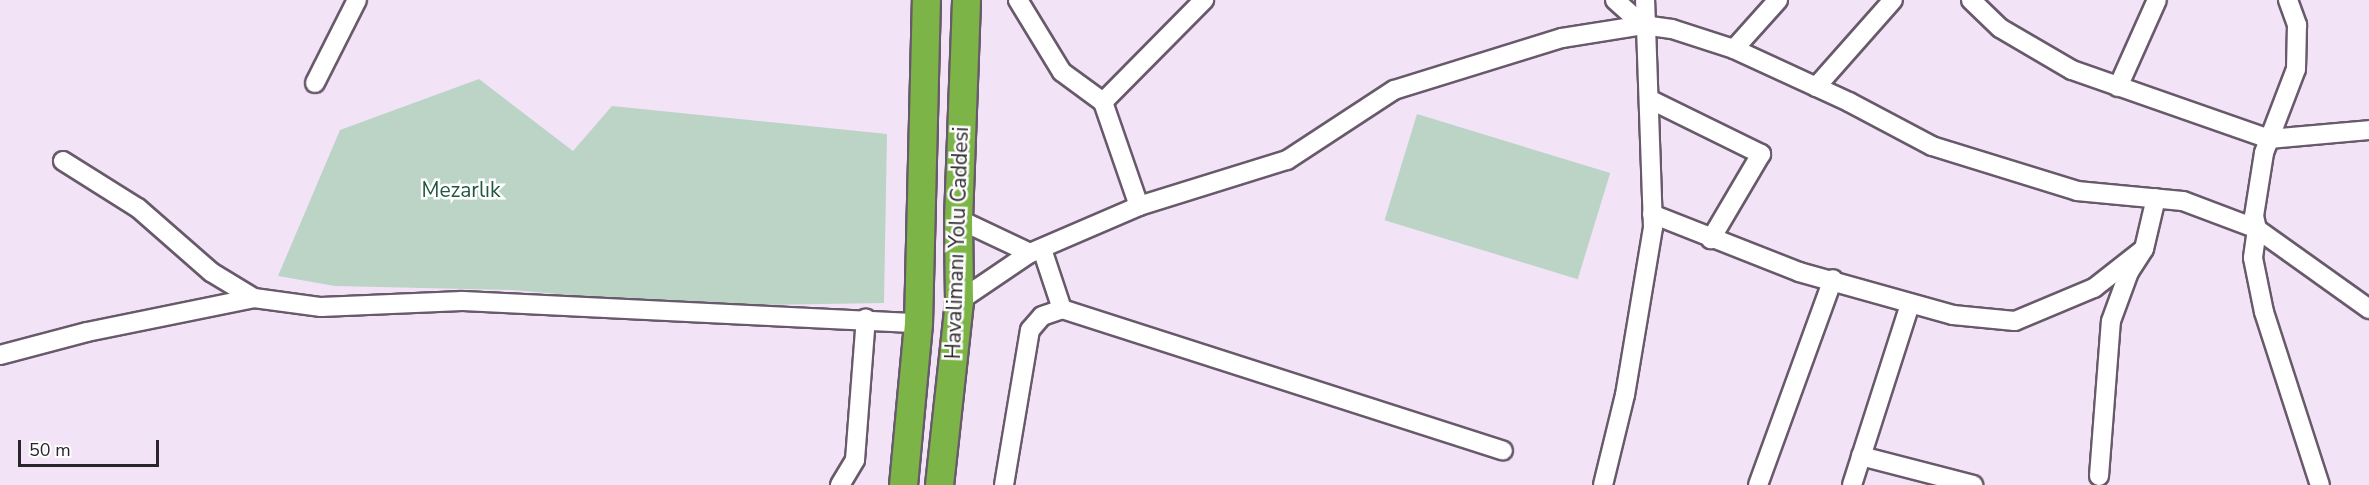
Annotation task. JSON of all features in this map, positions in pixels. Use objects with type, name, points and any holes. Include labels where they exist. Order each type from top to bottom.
[{"type":"highway","name":"Havalimanı Yolu Caddesi","points":[[903,485],[918,323],[926,0]]},
{"type":"highway","name":"Havalimanı Yolu Caddesi","points":[[939,485],[959,301],[958,219],[966,0]]},
{"type":"street","points":[[315,83],[357,0]]},
{"type":"street","points":[[1018,0],[1062,72],[1103,102],[1139,206]]},
{"type":"street","points":[[1103,102],[1204,0]]},
{"type":"street","points":[[1615,0],[1643,25]]},
{"type":"street","points":[[1602,485],[1625,395],[1652,214],[1643,25],[1646,0]]},
{"type":"street","points":[[1734,49],[1778,0]]},
{"type":"street","points":[[1816,87],[1893,0]]},
{"type":"street","points":[[1971,0],[2000,28],[2072,70],[2270,139],[2369,130]]},
{"type":"street","points":[[2118,87],[2157,0]]},
{"type":"street","points":[[2276,0],[2297,26]]},
{"type":"street","points":[[2288,0],[2297,26],[2296,69],[2270,139],[2254,216],[2257,229],[2253,258],[2264,312],[2320,485]]},
{"type":"street","points":[[959,301],[1036,251],[1139,206],[1287,160],[1394,90],[1562,38],[1643,25],[1672,29],[1734,49],[1816,87],[1932,146],[2077,191],[2183,201],[2257,229],[2369,309]]},
{"type":"street","points":[[1648,99],[1761,154],[1711,239]]},
{"type":"street","points":[[63,161],[138,208],[211,272],[254,298]]},
{"type":"street","points":[[2099,476],[2110,321],[2129,272],[2144,249],[2156,198]]},
{"type":"street","points":[[1652,214],[1799,273],[1833,279],[1953,315],[2015,321],[2094,288],[2144,249]]},
{"type":"street","points":[[958,219],[1036,251],[1062,309]]},
{"type":"street","points":[[1758,485],[1833,279]]},
{"type":"street","points":[[0,355],[87,332],[254,298],[321,307],[462,301],[866,318],[918,323]]},
{"type":"street","points":[[1852,485],[1911,304]]},
{"type":"street","points":[[1004,485],[1030,330],[1042,316],[1062,309],[1503,451]]},
{"type":"street","points":[[840,485],[855,460],[866,318]]},
{"type":"street","points":[[1861,456],[1972,485]]},
{"type":"green space","name":"Mezarlık","points":[[479,79],[573,151],[612,106],[887,134],[884,303],[697,306],[512,290],[335,286],[278,276],[340,130]]},
{"type":"green space","points":[[1417,114],[1610,173],[1578,279],[1385,220]]}]
